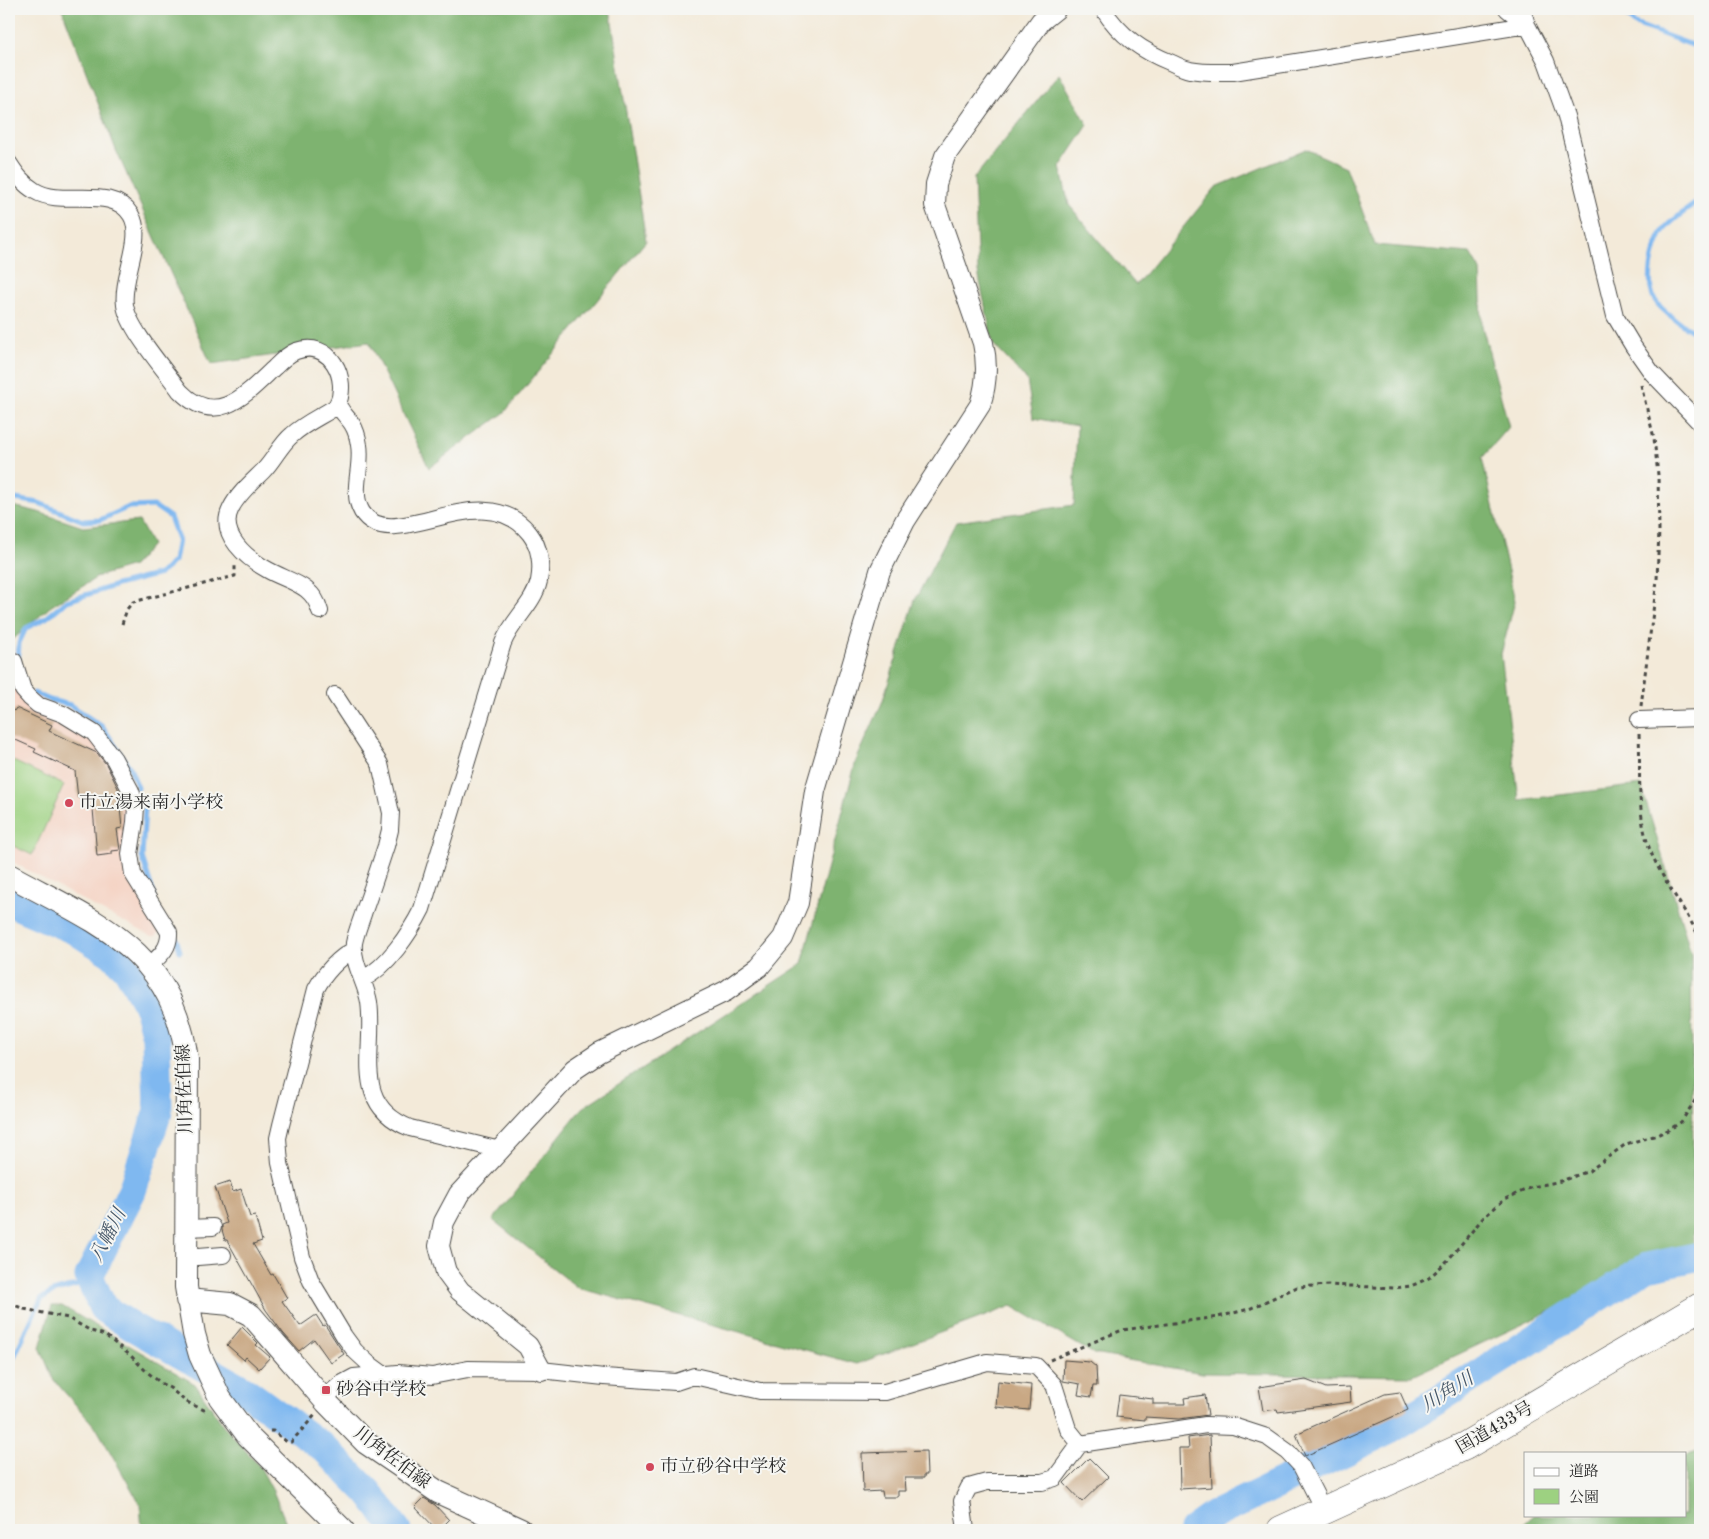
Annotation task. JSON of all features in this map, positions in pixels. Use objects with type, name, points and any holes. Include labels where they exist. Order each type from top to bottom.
[{"type":"highway","name":"国道433号","points":[[1281,1530],[1465,1446],[1700,1307]]},
{"type":"main road","name":"川角佐伯線","points":[[9,875],[115,934],[130,946],[149,966],[165,989],[185,1041],[187,1059],[185,1258],[187,1300],[194,1334],[210,1377],[220,1413],[248,1436],[343,1530]]},
{"type":"main road","name":"川角佐伯線","points":[[187,1300],[230,1304],[251,1315],[321,1404],[366,1443],[438,1492],[521,1530]]},
{"type":"street","points":[[541,1370],[528,1346],[460,1291],[446,1272],[439,1246],[444,1222],[459,1194],[575,1069],[599,1052],[726,991],[759,967],[783,938],[798,903],[815,791],[880,571],[905,521],[980,405],[985,390],[987,358],[935,205],[936,184],[945,156],[1041,21],[1056,9]]},
{"type":"street","points":[[1103,9],[1110,20],[1138,48],[1189,70],[1209,73],[1233,72],[1526,25]]},
{"type":"street","points":[[1506,9],[1526,25]]},
{"type":"street","points":[[1524,9],[1526,25],[1546,61],[1566,116],[1615,316],[1652,373],[1700,423]]},
{"type":"street","points":[[9,163],[25,185],[36,192],[61,198],[102,198],[114,200],[124,206],[131,216],[135,227],[135,239],[125,282],[125,306],[135,329],[180,391],[188,399],[198,405],[210,408],[233,404],[295,351],[306,349],[318,351],[328,356],[336,365],[340,376],[339,408],[352,424],[360,446],[358,502],[363,514],[372,522],[384,526],[397,526],[471,511],[495,511],[516,520],[532,537],[540,559],[539,582],[534,593],[510,627],[503,643],[422,909],[411,928],[387,960],[363,979]]},
{"type":"street","points":[[320,611],[312,593],[259,564],[240,548],[231,538],[227,524],[229,510],[237,499],[292,435],[335,407],[338,402]]},
{"type":"street","points":[[14,661],[21,685],[30,698],[38,705],[63,714],[94,733],[114,759],[131,791],[136,806],[136,814],[130,848],[130,864],[138,883],[169,932],[167,947],[149,966]]},
{"type":"street","points":[[335,695],[380,764],[391,813],[390,830],[386,846],[356,935],[354,950],[369,1004],[370,1078],[372,1091],[381,1110],[397,1123],[410,1128],[500,1150]]},
{"type":"street","points":[[1639,720],[1700,718]]},
{"type":"street","points":[[354,950],[327,973],[316,989],[281,1125],[278,1151],[302,1257],[311,1281],[355,1351],[368,1364],[383,1374]]},
{"type":"street","points":[[186,1228],[213,1227]]},
{"type":"street","points":[[185,1258],[224,1256]]},
{"type":"street","points":[[321,1404],[347,1380],[362,1376],[398,1373],[432,1376],[466,1369],[541,1370],[676,1382],[694,1376],[760,1391],[885,1392],[987,1362],[1036,1366],[1054,1385],[1068,1429],[1080,1444]]},
{"type":"street","points":[[966,1530],[962,1501],[969,1487],[987,1482],[1042,1482],[1055,1478],[1080,1444],[1206,1425],[1234,1426],[1267,1437],[1288,1452],[1301,1466],[1324,1511]]},
{"type":"path","points":[[1640,380],[1654,438],[1658,475],[1659,530],[1658,580],[1639,720],[1639,800],[1644,835],[1654,859],[1700,939]]},
{"type":"path","points":[[122,624],[127,609],[133,602],[235,576],[234,552],[231,538]]},
{"type":"path","points":[[1036,1366],[1122,1330],[1218,1317],[1249,1309],[1297,1287],[1329,1285],[1394,1288],[1411,1286],[1428,1278],[1448,1260],[1483,1218],[1505,1199],[1532,1187],[1561,1181],[1589,1171],[1626,1144],[1670,1129],[1680,1122],[1700,1093]]},
{"type":"path","points":[[9,1303],[28,1310],[68,1318],[91,1331],[107,1336],[146,1371],[187,1402],[220,1413]]},
{"type":"path","points":[[270,1431],[273,1431],[287,1442],[294,1440],[321,1404]]},
{"type":"shaded area","name":"市立湯来南小学校","points":[[9,666],[15,681],[91,737],[110,762],[129,800],[126,843],[159,928],[156,936],[152,936],[106,913],[9,860]]},
{"type":"green space","points":[[62,9],[610,9],[646,241],[504,413],[429,468],[369,342],[211,364],[116,150]]},
{"type":"green space","points":[[1059,74],[1088,125],[1060,167],[1069,205],[1136,285],[1216,187],[1306,149],[1346,167],[1375,245],[1470,253],[1480,270],[1482,326],[1509,427],[1482,458],[1515,601],[1501,654],[1519,800],[1641,785],[1691,953],[1694,1244],[1412,1376],[1202,1373],[1094,1354],[1012,1306],[857,1364],[578,1288],[493,1220],[582,1108],[802,964],[856,761],[882,703],[915,600],[956,522],[1074,505],[1077,426],[1033,418],[1027,380],[993,344],[978,272],[974,178]]},
{"type":"green space","points":[[9,505],[38,512],[83,527],[139,521],[152,545],[133,566],[99,576],[50,607],[9,643]]},
{"type":"green space","points":[[9,759],[64,785],[32,855],[9,844]]},
{"type":"green space","points":[[52,1306],[62,1306],[195,1384],[223,1425],[260,1467],[273,1491],[289,1530],[142,1530],[140,1504],[97,1429],[53,1379],[40,1347]]},
{"type":"green space","points":[[1700,1451],[1700,1530],[1517,1530],[1533,1516],[1686,1516],[1686,1456]]},
{"type":"building","points":[[9,708],[14,711],[16,708],[52,725],[49,731],[97,753],[106,764],[118,788],[122,828],[117,829],[120,850],[112,851],[112,854],[97,856],[92,797],[78,798],[75,771],[34,752],[36,749],[9,737]]},
{"type":"building","points":[[230,1182],[233,1192],[241,1189],[250,1217],[255,1216],[262,1241],[253,1244],[287,1298],[282,1301],[300,1326],[316,1315],[344,1354],[331,1363],[314,1339],[299,1351],[283,1333],[266,1310],[227,1240],[225,1240],[222,1225],[227,1223],[215,1187]]},
{"type":"building","points":[[242,1327],[258,1343],[256,1345],[270,1357],[259,1369],[246,1357],[244,1360],[227,1345]]},
{"type":"building","points":[[1064,1360],[1090,1362],[1096,1367],[1097,1386],[1093,1386],[1091,1397],[1078,1395],[1080,1384],[1063,1381]]},
{"type":"building","points":[[1306,1380],[1326,1388],[1350,1387],[1351,1402],[1278,1412],[1277,1409],[1263,1411],[1259,1387]]},
{"type":"building","points":[[998,1381],[1031,1385],[1029,1410],[996,1407]]},
{"type":"building","points":[[1400,1392],[1408,1410],[1305,1456],[1296,1434],[1385,1394]]},
{"type":"building","points":[[1119,1395],[1153,1399],[1153,1404],[1185,1404],[1184,1398],[1205,1395],[1208,1415],[1179,1419],[1145,1417],[1145,1420],[1116,1417]]},
{"type":"building","points":[[1210,1435],[1212,1487],[1180,1489],[1179,1448],[1189,1448],[1188,1438]]},
{"type":"building","points":[[926,1451],[927,1475],[924,1475],[924,1478],[905,1478],[906,1491],[898,1491],[898,1497],[883,1497],[882,1491],[863,1492],[862,1453]]},
{"type":"building","points":[[1089,1458],[1108,1477],[1082,1502],[1064,1483]]},
{"type":"building","points":[[424,1498],[435,1505],[449,1520],[439,1530],[415,1507]]},
{"type":"waterway","points":[[1619,9],[1635,24],[1700,48]]},
{"type":"waterway","points":[[1700,200],[1665,228],[1653,257],[1650,276],[1652,293],[1658,304],[1676,320],[1700,335]]},
{"type":"waterway","points":[[9,498],[39,503],[83,521],[100,520],[129,507],[154,506],[170,517],[178,539],[174,561],[160,574],[67,601],[46,618],[26,628],[19,643],[18,659]]},
{"type":"waterway","points":[[34,693],[50,700],[70,705],[103,727],[130,768],[138,788]]},
{"type":"waterway","points":[[142,798],[145,807],[142,857],[154,895]]},
{"type":"waterway","name":"八幡川","points":[[9,902],[76,931],[111,953],[127,968],[148,1006],[156,1037],[158,1111],[132,1191],[89,1276],[103,1308],[244,1390],[324,1448],[368,1492],[397,1530]]},
{"type":"waterway","points":[[175,935],[180,951]]},
{"type":"waterway","name":"川角川","points":[[1193,1530],[1214,1515],[1390,1430],[1647,1267],[1700,1256]]},
{"type":"waterway","points":[[9,1368],[41,1299],[53,1292],[92,1281]]},
{"type":"place","name":"市立湯来南小学校","points":[[69,803]]},
{"type":"place","name":"砂谷中学校","points":[[326,1390]]},
{"type":"place","name":"市立砂谷中学校","points":[[650,1467]]}]
